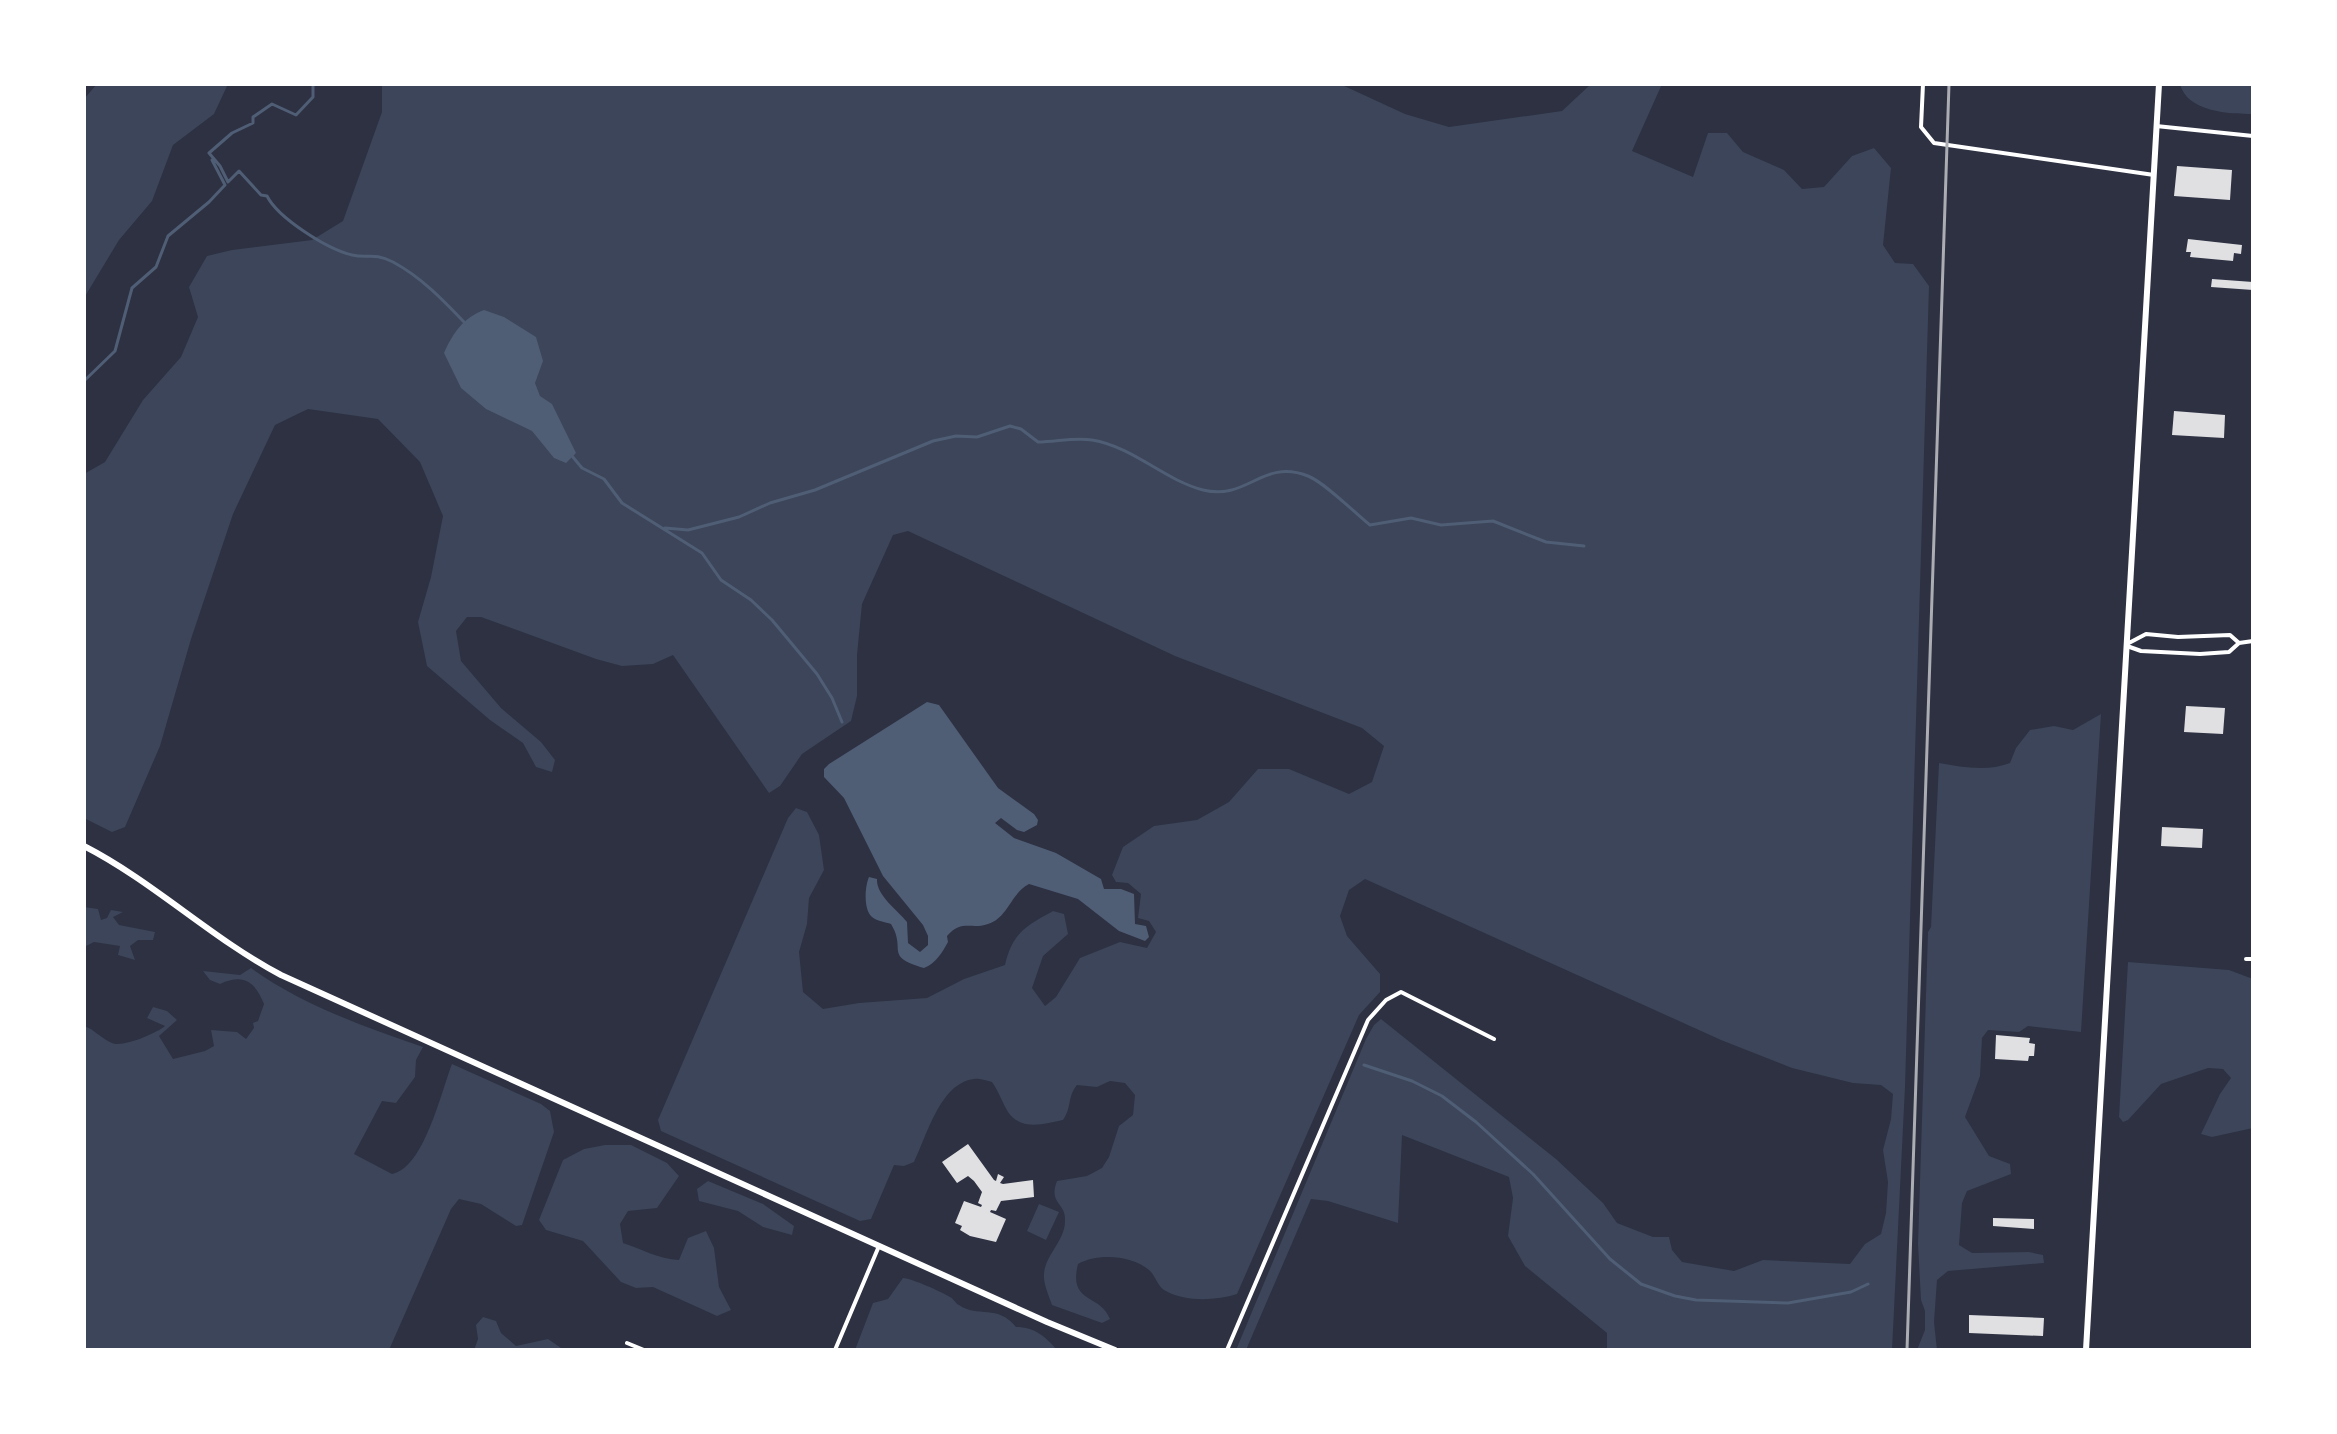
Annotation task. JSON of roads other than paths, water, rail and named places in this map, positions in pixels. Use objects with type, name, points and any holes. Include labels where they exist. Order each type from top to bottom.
[{"type":"main road","points":[[2086,1350],[2159,84]]},
{"type":"main road","points":[[84,846],[129,873],[233,947],[281,975],[1115,1350]]},
{"type":"street","points":[[1923,84],[1921,127],[1934,143],[2154,175]]},
{"type":"street","points":[[2156,126],[2253,136]]},
{"type":"street","points":[[2125,645],[2146,634],[2178,637],[2230,635],[2239,643]]},
{"type":"street","points":[[2125,645],[2141,651],[2200,654],[2229,652],[2239,643],[2253,641]]},
{"type":"street","points":[[2246,959],[2253,959]]},
{"type":"street","points":[[1227,1350],[1368,1020],[1386,1000],[1401,992],[1494,1039]]},
{"type":"street","points":[[835,1350],[879,1246]]},
{"type":"street","points":[[627,1343],[644,1350]]},
{"type":"waterway","points":[[209,153],[232,133],[253,123],[253,117],[272,104],[296,115],[313,97],[313,84]]},
{"type":"waterway","points":[[209,153],[228,182],[239,171],[261,195],[267,196],[281,214],[317,239],[342,252],[380,257],[393,262],[431,289],[464,322]]},
{"type":"waterway","points":[[84,381],[115,351],[132,288],[156,267],[168,236],[225,185],[212,160]]},
{"type":"waterway","points":[[665,528],[688,530],[739,517],[770,503],[815,490],[933,441],[956,436],[977,437],[1010,426],[1021,429],[1038,442],[1078,439],[1107,444],[1203,490],[1232,490],[1279,472],[1308,476],[1331,491],[1370,525],[1411,518],[1441,525],[1493,521],[1546,542],[1584,546]]},
{"type":"waterway","points":[[572,456],[582,468],[604,479],[622,503],[702,553],[721,580],[751,600],[772,620],[817,674],[842,722]]},
{"type":"waterway","points":[[1364,1065],[1412,1081],[1442,1096],[1476,1122],[1533,1174],[1610,1259],[1641,1284],[1696,1300],[1788,1303],[1851,1292],[1868,1284]]},
{"type":"railway","points":[[1907,1350],[1949,84]]}]
